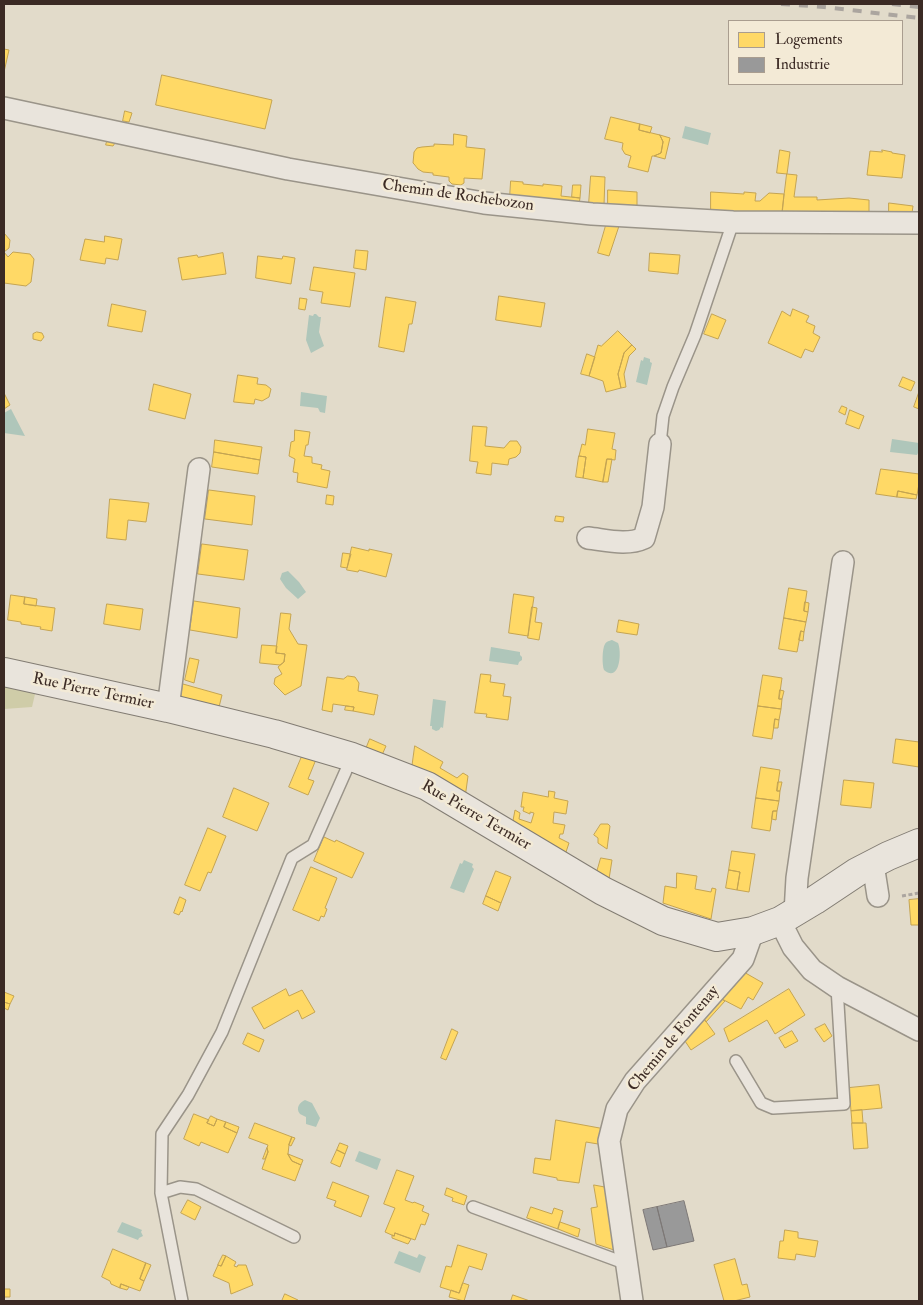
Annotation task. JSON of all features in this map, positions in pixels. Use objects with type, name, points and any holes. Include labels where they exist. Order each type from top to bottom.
[{"type":"street","name":"Chemin de Rochebozon","points":[[4,108],[288,169],[484,203],[592,214],[733,222],[919,223]]},
{"type":"street","points":[[588,538],[636,542],[644,538],[653,507],[660,444]]},
{"type":"street","points":[[168,708],[199,469]]},
{"type":"street","points":[[843,562],[797,878],[788,917],[793,947],[812,970],[836,987],[914,1022]]},
{"type":"street","name":"Rue Pierre Termier","points":[[4,672],[168,708],[274,734],[352,757],[427,786],[603,890],[662,921],[717,937],[754,931],[788,917],[856,872],[888,856],[919,844]]},
{"type":"street","points":[[873,864],[878,896]]},
{"type":"street","name":"Chemin de Fontenay","points":[[632,1301],[609,1141],[617,1109],[635,1081],[743,958],[754,931]]},
{"type":"lane","points":[[660,444],[663,416],[694,335],[733,222]]},
{"type":"lane","points":[[182,1301],[161,1193],[162,1134],[188,1095],[222,1032],[292,858],[313,845],[352,757]]},
{"type":"lane","points":[[736,1061],[761,1103],[773,1108],[844,1104],[836,987]]},
{"type":"lane","points":[[161,1193],[180,1187],[196,1189],[294,1237]]},
{"type":"lane","points":[[473,1207],[627,1264]]},
{"type":"path","points":[[902,896],[919,893]]},
{"type":"shaded area","points":[[685,126],[711,133],[708,145],[682,138]]},
{"type":"shaded area","points":[[314,314],[321,317],[319,332],[324,346],[311,353],[306,340],[309,315],[313,316]]},
{"type":"shaded area","points":[[644,357],[650,359],[652,363],[647,385],[636,382],[641,360],[643,361]]},
{"type":"shaded area","points":[[301,392],[327,396],[325,413],[320,412],[318,408],[300,406]]},
{"type":"shaded area","points":[[11,409],[25,436],[4,433],[4,413]]},
{"type":"shaded area","points":[[892,439],[919,443],[919,453],[917,455],[890,452]]},
{"type":"shaded area","points":[[288,571],[306,592],[298,599],[286,588],[280,579],[282,573]]},
{"type":"shaded area","points":[[612,640],[618,643],[620,659],[617,670],[614,673],[609,673],[604,670],[603,653],[605,644]]},
{"type":"shaded area","points":[[491,647],[520,652],[522,660],[518,665],[489,661]]},
{"type":"shaded area","points":[[4,685],[36,690],[32,707],[4,709]]},
{"type":"shaded area","points":[[433,699],[446,701],[443,728],[441,727],[436,731],[430,726]]},
{"type":"shaded area","points":[[464,860],[473,864],[472,867],[474,869],[464,893],[450,888],[460,863],[462,864]]},
{"type":"shaded area","points":[[305,1100],[312,1103],[320,1118],[316,1127],[306,1124],[306,1117],[300,1114],[298,1110],[301,1102]]},
{"type":"shaded area","points":[[359,1151],[381,1159],[377,1170],[355,1161]]},
{"type":"shaded area","points":[[122,1222],[142,1230],[143,1236],[138,1240],[117,1232]]},
{"type":"shaded area","points":[[399,1251],[417,1258],[419,1254],[426,1257],[420,1273],[394,1263]]},
{"type":"building: Logements","points":[[4,49],[9,50],[4,72]]},
{"type":"building: Logements","points":[[162,75],[272,100],[265,129],[156,105]]},
{"type":"building: Logements","points":[[125,111],[132,113],[129,122],[123,121]]},
{"type":"building: Logements","points":[[611,117],[640,124],[639,130],[660,135],[663,142],[661,153],[652,156],[648,172],[628,167],[631,156],[625,154],[622,149],[623,143],[605,139]]},
{"type":"building: Logements","points":[[640,124],[652,127],[650,133],[639,130]]},
{"type":"building: Logements","points":[[454,134],[467,136],[466,147],[485,149],[482,179],[464,178],[464,183],[461,185],[452,184],[449,181],[449,177],[423,172],[413,163],[414,152],[417,148],[434,146],[434,144],[453,145]]},
{"type":"building: Logements","points":[[660,135],[670,138],[665,159],[654,156],[661,153],[663,142]]},
{"type":"building: Logements","points":[[108,138],[117,140],[113,146],[106,145]]},
{"type":"building: Logements","points":[[780,150],[790,152],[787,174],[777,173]]},
{"type":"building: Logements","points":[[882,150],[905,155],[902,178],[867,175],[870,151],[882,152]]},
{"type":"building: Logements","points":[[787,174],[797,175],[794,197],[817,197],[817,200],[849,198],[869,200],[869,213],[782,215]]},
{"type":"building: Logements","points":[[591,176],[605,177],[604,205],[589,204]]},
{"type":"building: Logements","points":[[511,181],[543,186],[543,184],[562,186],[561,196],[580,198],[579,204],[510,198]]},
{"type":"building: Logements","points":[[573,185],[581,185],[580,198],[572,197]]},
{"type":"building: Logements","points":[[608,190],[637,192],[637,207],[608,205]]},
{"type":"building: Logements","points":[[711,192],[756,193],[755,201],[760,201],[769,193],[784,194],[782,215],[711,211]]},
{"type":"building: Logements","points":[[889,203],[913,206],[912,213],[889,212]]},
{"type":"building: Logements","points":[[607,222],[620,223],[609,256],[598,253]]},
{"type":"building: Logements","points":[[4,233],[10,240],[9,248],[4,252]]},
{"type":"building: Logements","points":[[105,236],[122,239],[118,260],[106,258],[105,264],[80,260],[85,239],[104,242]]},
{"type":"building: Logements","points":[[356,250],[368,251],[366,270],[354,268]]},
{"type":"building: Logements","points":[[4,252],[8,257],[13,252],[30,254],[34,259],[31,282],[26,286],[4,283]]},
{"type":"building: Logements","points":[[223,253],[226,274],[182,280],[178,258]]},
{"type":"building: Logements","points":[[650,253],[680,255],[678,274],[649,271]]},
{"type":"building: Logements","points":[[258,256],[282,259],[283,256],[295,258],[291,284],[256,278]]},
{"type":"building: Logements","points":[[314,267],[355,273],[350,307],[321,303],[323,292],[310,290]]},
{"type":"building: Logements","points":[[499,296],[545,303],[541,327],[496,320]]},
{"type":"building: Logements","points":[[386,297],[416,302],[412,324],[409,324],[404,352],[379,347]]},
{"type":"building: Logements","points":[[300,298],[307,299],[305,310],[299,309]]},
{"type":"building: Logements","points":[[112,304],[146,311],[142,332],[108,326]]},
{"type":"building: Logements","points":[[793,309],[809,316],[806,322],[815,326],[813,333],[820,337],[813,352],[805,349],[801,358],[768,343],[782,311],[790,316]]},
{"type":"building: Logements","points":[[712,314],[726,320],[718,339],[704,334]]},
{"type":"building: Logements","points":[[618,331],[632,345],[624,353],[618,374],[621,388],[606,392],[603,381],[589,376],[598,345],[601,346]]},
{"type":"building: Logements","points":[[37,332],[42,333],[44,337],[41,341],[33,339],[33,334]]},
{"type":"building: Logements","points":[[632,345],[636,349],[629,356],[624,374],[626,387],[621,388],[618,374],[624,353]]},
{"type":"building: Logements","points":[[587,354],[595,357],[589,376],[581,374]]},
{"type":"building: Logements","points":[[238,375],[258,378],[257,384],[266,385],[271,389],[269,397],[262,401],[255,399],[254,404],[234,402]]},
{"type":"building: Logements","points":[[903,377],[915,382],[911,391],[899,386]]},
{"type":"building: Logements","points":[[154,384],[191,394],[185,419],[149,410]]},
{"type":"building: Logements","points":[[919,392],[919,409],[914,407]]},
{"type":"building: Logements","points":[[4,393],[10,405],[4,409]]},
{"type":"building: Logements","points":[[842,406],[847,408],[845,415],[839,412]]},
{"type":"building: Logements","points":[[850,410],[864,416],[859,429],[846,424]]},
{"type":"building: Logements","points":[[473,426],[487,427],[485,446],[504,448],[510,441],[517,441],[521,447],[520,453],[516,457],[509,459],[508,465],[492,463],[491,475],[476,473],[478,462],[470,461]]},
{"type":"building: Logements","points":[[588,429],[615,433],[612,449],[616,450],[615,460],[607,459],[603,482],[583,478],[586,457],[579,456],[582,444],[585,445]]},
{"type":"building: Logements","points":[[295,430],[310,432],[304,456],[312,457],[312,463],[322,465],[321,469],[330,471],[327,488],[297,482],[298,473],[293,472],[295,459],[289,456]]},
{"type":"building: Logements","points":[[215,440],[262,447],[260,460],[214,452]]},
{"type":"building: Logements","points":[[214,452],[260,460],[258,474],[212,467]]},
{"type":"building: Logements","points":[[579,456],[586,457],[583,478],[576,477]]},
{"type":"building: Logements","points":[[607,459],[612,459],[608,482],[603,482]]},
{"type":"building: Logements","points":[[881,469],[919,474],[917,495],[898,491],[897,497],[876,494]]},
{"type":"building: Logements","points":[[209,490],[255,496],[252,525],[205,519]]},
{"type":"building: Logements","points":[[898,491],[917,495],[916,499],[897,497]]},
{"type":"building: Logements","points":[[327,495],[334,496],[333,505],[326,504]]},
{"type":"building: Logements","points":[[110,499],[149,503],[146,522],[128,520],[126,540],[107,538]]},
{"type":"building: Logements","points":[[556,516],[564,517],[563,522],[555,521]]},
{"type":"building: Logements","points":[[202,544],[248,550],[244,580],[198,574]]},
{"type":"building: Logements","points":[[352,547],[392,554],[386,577],[359,570],[358,572],[347,570]]},
{"type":"building: Logements","points":[[343,553],[351,554],[347,568],[341,567]]},
{"type":"building: Logements","points":[[789,588],[807,591],[804,611],[808,612],[806,622],[784,618]]},
{"type":"building: Logements","points":[[514,594],[534,597],[528,636],[509,633]]},
{"type":"building: Logements","points":[[11,595],[25,597],[24,604],[55,608],[52,631],[8,620]]},
{"type":"building: Logements","points":[[25,597],[37,599],[36,606],[24,604]]},
{"type":"building: Logements","points":[[194,601],[240,608],[237,638],[190,630]]},
{"type":"building: Logements","points":[[805,602],[809,603],[808,612],[804,611]]},
{"type":"building: Logements","points":[[107,604],[143,609],[140,630],[104,624]]},
{"type":"building: Logements","points":[[532,607],[537,608],[535,622],[542,623],[539,640],[528,638]]},
{"type":"building: Logements","points":[[281,613],[291,614],[289,629],[298,644],[307,645],[301,686],[285,695],[274,684],[275,678],[282,674],[278,667],[284,662],[285,654],[276,653]]},
{"type":"building: Logements","points":[[784,618],[806,622],[804,632],[801,631],[797,652],[779,649]]},
{"type":"building: Logements","points":[[619,620],[639,624],[637,635],[617,632]]},
{"type":"building: Logements","points":[[801,631],[804,632],[803,641],[799,640]]},
{"type":"building: Logements","points":[[262,645],[277,646],[276,653],[285,654],[284,662],[280,665],[260,663]]},
{"type":"building: Logements","points":[[190,658],[199,660],[194,683],[185,680]]},
{"type":"building: Logements","points":[[481,674],[491,675],[490,682],[505,684],[503,696],[511,697],[508,720],[486,717],[487,714],[475,713]]},
{"type":"building: Logements","points":[[763,675],[782,678],[779,699],[782,699],[781,709],[758,706]]},
{"type":"building: Logements","points":[[348,676],[355,677],[359,683],[358,691],[378,695],[374,715],[353,711],[354,707],[333,704],[332,712],[322,710],[327,677],[343,679]]},
{"type":"building: Logements","points":[[183,684],[222,695],[219,707],[181,697]]},
{"type":"building: Logements","points":[[780,690],[784,691],[782,699],[779,699]]},
{"type":"building: Logements","points":[[346,706],[354,707],[353,711],[345,710]]},
{"type":"building: Logements","points":[[758,706],[781,709],[779,720],[775,719],[772,739],[753,736]]},
{"type":"building: Logements","points":[[775,719],[779,720],[778,728],[774,728]]},
{"type":"building: Logements","points":[[370,739],[386,746],[382,755],[366,749]]},
{"type":"building: Logements","points":[[896,739],[919,742],[919,767],[893,763]]},
{"type":"building: Logements","points":[[415,746],[443,762],[440,768],[457,778],[463,773],[468,776],[465,798],[412,768]]},
{"type":"building: Logements","points":[[303,754],[317,757],[308,779],[314,781],[308,795],[289,787]]},
{"type":"building: Logements","points":[[761,767],[780,770],[777,791],[780,791],[779,801],[756,798]]},
{"type":"building: Logements","points":[[844,780],[874,783],[871,808],[841,805]]},
{"type":"building: Logements","points":[[778,782],[782,782],[780,791],[777,791]]},
{"type":"building: Logements","points":[[234,788],[269,803],[257,831],[223,817]]},
{"type":"building: Logements","points":[[549,791],[555,792],[554,798],[568,801],[566,814],[554,812],[553,823],[565,825],[563,834],[560,834],[559,838],[569,843],[565,855],[512,826],[515,810],[520,813],[519,819],[531,823],[534,813],[530,812],[530,814],[523,811],[524,807],[521,807],[523,792],[548,797]]},
{"type":"building: Logements","points":[[756,798],[779,801],[777,811],[773,811],[770,831],[752,828]]},
{"type":"building: Logements","points":[[773,811],[777,811],[776,820],[772,819]]},
{"type":"building: Logements","points":[[601,824],[608,824],[610,826],[607,849],[598,843],[598,838],[594,835]]},
{"type":"building: Logements","points":[[208,828],[226,836],[211,873],[208,872],[200,891],[185,885]]},
{"type":"building: Logements","points":[[324,837],[335,842],[336,840],[364,853],[352,878],[314,861]]},
{"type":"building: Logements","points":[[732,851],[755,854],[749,892],[737,890],[740,872],[729,870]]},
{"type":"building: Logements","points":[[601,858],[612,860],[609,879],[597,872]]},
{"type":"building: Logements","points":[[311,867],[337,878],[325,908],[327,909],[324,917],[321,916],[319,921],[293,910]]},
{"type":"building: Logements","points":[[729,870],[740,872],[737,890],[726,888]]},
{"type":"building: Logements","points":[[496,871],[511,877],[501,903],[486,896]]},
{"type":"building: Logements","points":[[677,873],[697,876],[695,889],[711,892],[712,888],[716,889],[711,919],[663,903],[665,886],[676,888]]},
{"type":"building: Logements","points":[[486,896],[501,903],[498,911],[483,904]]},
{"type":"building: Logements","points":[[180,897],[186,900],[179,915],[174,913]]},
{"type":"building: Logements","points":[[919,899],[919,925],[911,925],[909,900]]},
{"type":"building: Logements","points":[[742,971],[763,983],[753,1000],[748,997],[741,1009],[718,997],[731,985],[734,986]]},
{"type":"building: Logements","points":[[286,989],[289,996],[302,990],[315,1012],[302,1019],[298,1010],[264,1029],[252,1008]]},
{"type":"building: Logements","points":[[789,989],[805,1015],[775,1034],[767,1020],[729,1042],[724,1029]]},
{"type":"building: Logements","points":[[4,992],[14,996],[10,1004],[4,1002]]},
{"type":"building: Logements","points":[[718,997],[725,1001],[706,1022],[702,1016]]},
{"type":"building: Logements","points":[[4,1002],[10,1004],[8,1010],[4,1008]]},
{"type":"building: Logements","points":[[702,1016],[715,1034],[691,1050],[683,1038]]},
{"type":"building: Logements","points":[[825,1024],[832,1036],[824,1042],[815,1029]]},
{"type":"building: Logements","points":[[452,1029],[458,1032],[446,1060],[441,1058]]},
{"type":"building: Logements","points":[[792,1031],[798,1041],[785,1048],[779,1038]]},
{"type":"building: Logements","points":[[248,1033],[264,1040],[259,1052],[243,1044]]},
{"type":"building: Logements","points":[[879,1085],[882,1108],[851,1111],[849,1088]]},
{"type":"building: Logements","points":[[862,1110],[863,1123],[852,1123],[851,1111]]},
{"type":"building: Logements","points":[[194,1114],[209,1120],[207,1123],[214,1126],[217,1119],[226,1122],[224,1127],[237,1133],[228,1153],[201,1142],[199,1146],[184,1139]]},
{"type":"building: Logements","points":[[211,1116],[217,1119],[214,1126],[207,1123]]},
{"type":"building: Logements","points":[[556,1120],[605,1129],[604,1145],[586,1142],[579,1183],[557,1180],[557,1178],[533,1173],[535,1158],[550,1160]]},
{"type":"building: Logements","points":[[226,1122],[239,1127],[237,1133],[224,1127]]},
{"type":"building: Logements","points":[[255,1123],[292,1137],[288,1154],[292,1161],[301,1165],[295,1181],[262,1169],[268,1152],[268,1145],[249,1138]]},
{"type":"building: Logements","points":[[852,1123],[866,1123],[868,1148],[854,1149]]},
{"type":"building: Logements","points":[[292,1137],[295,1138],[291,1146],[289,1145]]},
{"type":"building: Logements","points":[[340,1143],[348,1146],[345,1154],[337,1150]]},
{"type":"building: Logements","points":[[267,1148],[268,1152],[265,1159],[263,1159]]},
{"type":"building: Logements","points":[[337,1150],[345,1154],[340,1167],[331,1163]]},
{"type":"building: Logements","points":[[288,1154],[303,1160],[301,1165],[292,1161]]},
{"type":"building: Logements","points":[[397,1170],[414,1176],[405,1200],[424,1206],[422,1211],[429,1214],[425,1225],[421,1224],[415,1240],[395,1233],[394,1236],[385,1232],[395,1208],[384,1204]]},
{"type":"building: Logements","points":[[333,1182],[369,1196],[361,1217],[334,1206],[336,1201],[327,1198]]},
{"type":"building: Logements","points":[[594,1185],[610,1188],[617,1251],[596,1244],[591,1208],[597,1207]]},
{"type":"building: Logements","points":[[447,1188],[467,1196],[464,1205],[452,1201],[453,1198],[445,1195]]},
{"type":"building: Logements","points":[[188,1200],[201,1207],[195,1220],[181,1213]]},
{"type":"building: Logements","points":[[531,1207],[552,1214],[554,1208],[563,1211],[558,1229],[527,1218]]},
{"type":"building: Logements","points":[[560,1222],[580,1229],[578,1237],[558,1229]]},
{"type":"building: Logements","points":[[785,1230],[798,1232],[798,1238],[818,1241],[815,1257],[796,1254],[795,1260],[778,1258],[780,1241],[783,1241]]},
{"type":"building: Logements","points":[[395,1233],[411,1239],[408,1244],[392,1238],[392,1235],[394,1236]]},
{"type":"building: Logements","points":[[458,1245],[487,1254],[482,1270],[469,1266],[459,1293],[440,1287],[446,1266],[451,1267]]},
{"type":"building: Logements","points":[[113,1249],[146,1263],[140,1279],[144,1281],[140,1291],[121,1284],[120,1288],[102,1277]]},
{"type":"building: Logements","points":[[223,1255],[226,1256],[221,1266],[218,1265]]},
{"type":"building: Logements","points":[[226,1256],[236,1262],[234,1266],[246,1265],[253,1285],[231,1294],[229,1283],[213,1276],[218,1265],[221,1266]]},
{"type":"building: Logements","points":[[735,1259],[742,1285],[747,1284],[750,1297],[734,1301],[724,1301],[714,1265]]},
{"type":"building: Logements","points":[[146,1263],[151,1265],[144,1281],[140,1279]]},
{"type":"building: Logements","points":[[463,1283],[469,1285],[464,1301],[449,1297],[451,1290],[459,1293]]},
{"type":"building: Logements","points":[[121,1284],[129,1287],[127,1290],[120,1288]]},
{"type":"building: Logements","points":[[4,1289],[10,1289],[10,1297],[4,1297]]},
{"type":"building: Logements","points":[[285,1294],[298,1300],[298,1301],[282,1301]]},
{"type":"building: Logements","points":[[513,1295],[530,1301],[511,1301]]},
{"type":"building: Industrie","points":[[684,1201],[694,1241],[667,1247],[657,1207]]},
{"type":"building: Industrie","points":[[657,1207],[667,1247],[653,1250],[643,1210]]},
{"type":"railway","points":[[781,4],[919,18]]},
{"type":"railway","points":[[892,4],[919,7]]}]
